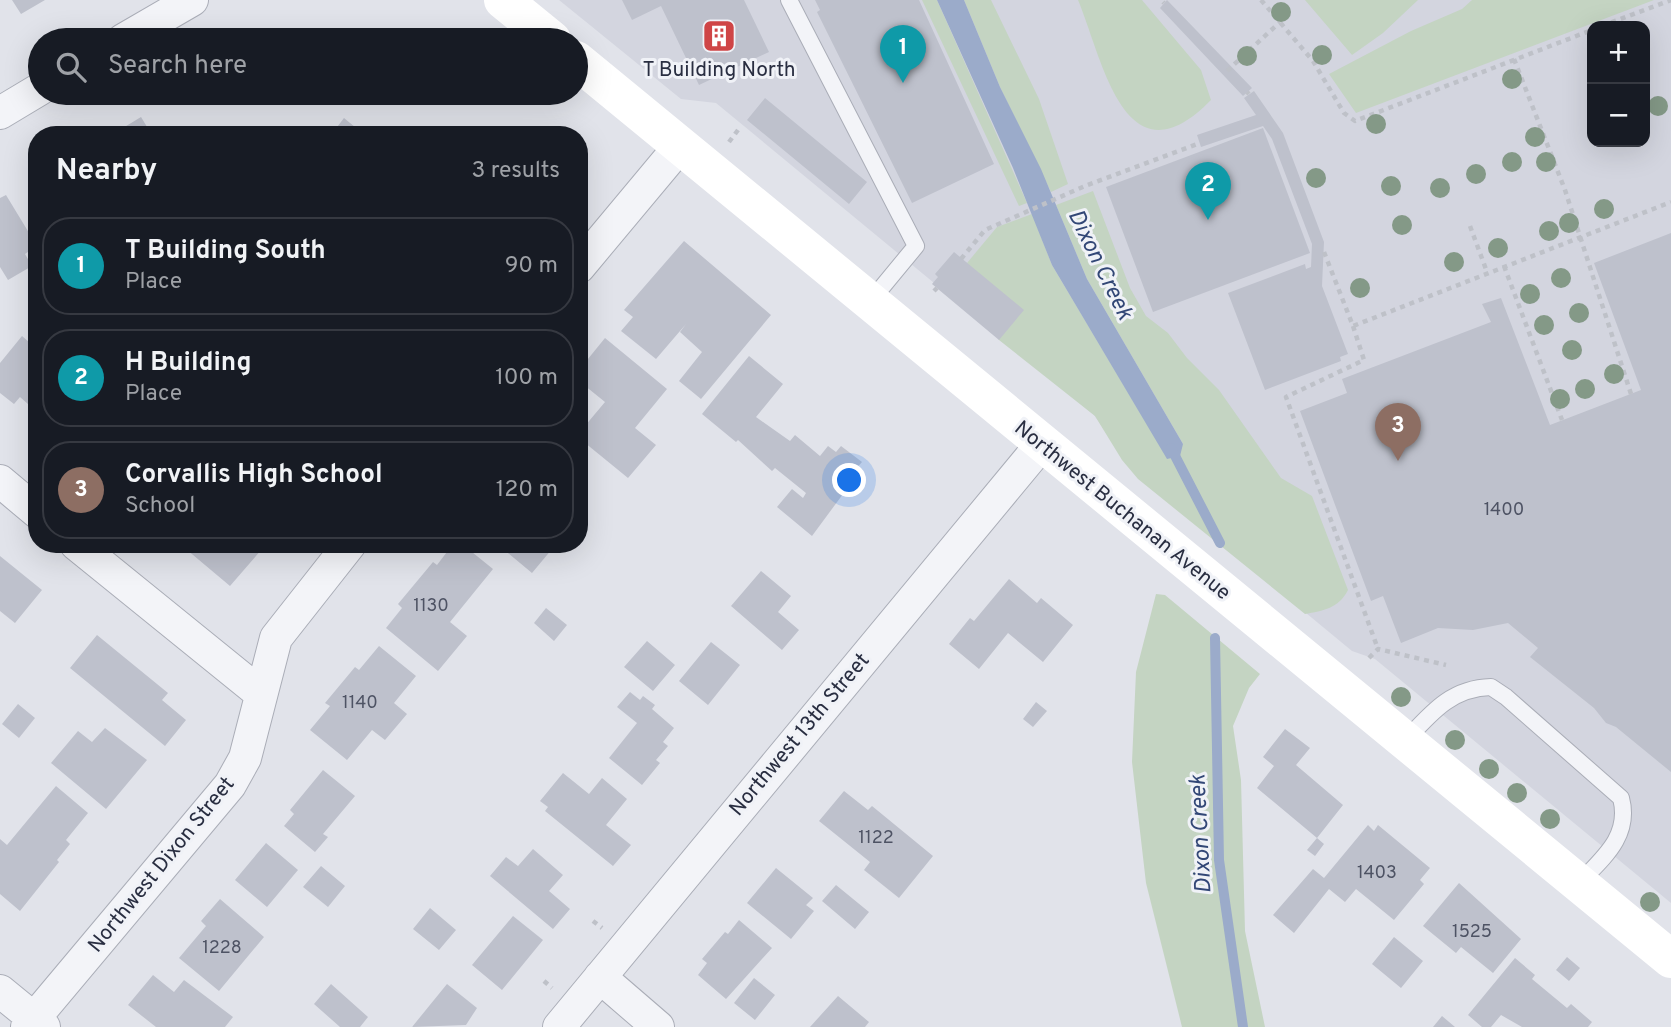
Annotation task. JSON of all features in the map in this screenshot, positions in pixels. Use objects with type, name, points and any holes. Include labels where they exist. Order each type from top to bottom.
[{"type":"street","points":[[144,28],[192,0]]},
{"type":"street","points":[[503,0],[537,28]]},
{"type":"street","name":"Northwest Buchanan Avenue","points":[[588,70],[1041,445],[1671,959]]},
{"type":"street","points":[[0,113],[28,96]]},
{"type":"street","points":[[588,256],[680,146]]},
{"type":"street","name":"Northwest 13th Street","points":[[559,1027],[1041,445]]},
{"type":"street","points":[[0,481],[28,504]]},
{"type":"street","points":[[87,553],[260,693]]},
{"type":"street","name":"Northwest Dixon Street","points":[[35,1024],[230,785],[245,758],[276,638],[343,553]]},
{"type":"street","points":[[600,977],[658,1027]]},
{"type":"street","points":[[0,991],[35,1024]]},
{"type":"lane","points":[[789,0],[915,246],[869,303]]},
{"type":"lane","points":[[1405,742],[1444,700],[1458,693],[1491,687],[1506,697],[1620,798],[1624,825],[1619,837],[1578,884]]},
{"type":"path","points":[[1261,0],[1312,61],[1344,113],[1355,121],[1587,32]]},
{"type":"path","points":[[1615,21],[1671,0]]},
{"type":"path","points":[[1227,71],[1280,22]]},
{"type":"path","points":[[1514,59],[1565,190],[1631,394]]},
{"type":"path","points":[[961,258],[985,230],[1085,186],[1200,143]]},
{"type":"path","points":[[1353,326],[1671,202]]},
{"type":"path","points":[[1470,226],[1487,272]]},
{"type":"path","points":[[1324,252],[1364,360],[1286,397],[1378,649]]},
{"type":"path","points":[[1504,266],[1562,420]]},
{"type":"path","points":[[1369,658],[1378,649]]},
{"type":"path","points":[[1378,649],[1446,666]]},
{"type":"shaded area","points":[[559,0],[1671,0],[1671,903],[1375,659],[1352,651],[1134,471],[1094,415],[716,103],[681,99]]},
{"type":"green space","points":[[922,0],[937,0],[1027,203],[1019,206]]},
{"type":"green space","points":[[964,0],[991,0],[1039,99],[1068,184],[1051,192],[1000,87]]},
{"type":"green space","points":[[1078,0],[1142,0],[1201,70],[1211,100],[1182,123],[1157,130],[1138,123],[1122,106],[1108,81]]},
{"type":"green space","points":[[1305,0],[1418,0],[1383,33],[1352,55]]},
{"type":"green space","points":[[1472,0],[1654,0],[1599,21],[1587,21],[1587,25],[1356,113],[1329,74],[1411,31],[1462,9]]},
{"type":"green space","points":[[1093,191],[1130,288],[1146,316],[1168,333],[1187,358],[1219,390],[1281,478],[1312,496],[1348,590],[1335,605],[1305,614],[1138,479],[1122,460],[1095,416],[999,340],[967,263],[997,227],[1032,214],[1052,265],[1167,458],[1183,444],[1087,279],[1056,205]]},
{"type":"green space","points":[[1156,594],[1165,595],[1260,674],[1249,688],[1233,726],[1241,780],[1245,931],[1265,1027],[1182,1027],[1146,883],[1132,762],[1136,672]]},
{"type":"water","points":[[937,0],[964,0],[1000,87],[1041,169],[1087,279],[1183,444],[1180,456],[1167,459],[1052,265],[1013,168]]},
{"type":"building","points":[[12,0],[45,0],[21,14]]},
{"type":"building","name":"T Building North","points":[[622,0],[744,0],[769,52],[699,85],[661,6],[632,20]]},
{"type":"building","points":[[815,0],[919,0],[994,164],[912,203],[817,12],[820,10]]},
{"type":"building","points":[[1167,0],[1252,88],[1243,96],[1160,8]]},
{"type":"building","points":[[1254,91],[1283,133],[1324,242],[1322,286],[1348,354],[1340,357],[1341,361],[1265,390],[1228,293],[1305,264],[1306,269],[1311,267],[1312,244],[1272,139],[1263,126],[1201,147],[1197,135],[1256,115],[1244,98]]},
{"type":"building","points":[[765,98],[867,182],[849,204],[747,120]]},
{"type":"building","points":[[141,117],[146,126],[126,126]]},
{"type":"building","points":[[344,118],[354,126],[338,126]]},
{"type":"building","points":[[1263,128],[1310,253],[1153,312],[1106,187]]},
{"type":"building","points":[[6,195],[28,231],[28,252],[25,254],[28,268],[8,280],[0,267],[0,198]]},
{"type":"building","points":[[1671,233],[1671,772],[1616,727],[1606,723],[1594,708],[1530,657],[1538,648],[1508,623],[1473,630],[1438,628],[1401,643],[1383,596],[1371,601],[1300,411],[1347,393],[1342,379],[1491,322],[1482,304],[1501,298],[1550,425],[1641,390],[1594,263]]},
{"type":"building","points":[[684,241],[771,315],[701,399],[679,381],[702,352],[680,332],[686,324],[656,359],[621,331],[633,317],[624,310]]},
{"type":"building","points":[[954,252],[1024,310],[999,340],[932,284],[938,277],[935,274]]},
{"type":"building","points":[[22,336],[28,341],[28,404],[20,397],[14,404],[0,393],[0,363]]},
{"type":"building","points":[[605,338],[667,389],[635,428],[656,445],[628,478],[588,445],[588,422],[605,402],[588,388],[588,359]]},
{"type":"building","points":[[749,356],[783,384],[756,417],[790,441],[795,435],[820,456],[828,446],[836,452],[841,446],[862,462],[854,471],[861,477],[845,496],[843,494],[812,536],[777,507],[792,489],[803,498],[806,493],[775,468],[772,471],[738,440],[736,442],[702,414]]},
{"type":"building","points":[[191,553],[259,553],[230,586]]},
{"type":"building","points":[[446,553],[473,553],[493,569],[450,622],[467,636],[438,671],[386,628],[402,608],[398,604],[433,562],[437,565]]},
{"type":"building","points":[[508,553],[549,553],[532,573]]},
{"type":"building","points":[[0,556],[42,590],[15,623],[0,611]]},
{"type":"building","points":[[761,571],[791,596],[778,612],[799,630],[782,650],[731,606]]},
{"type":"building","points":[[1009,579],[1037,603],[1041,598],[1073,625],[1043,662],[1008,633],[979,669],[949,644],[970,618],[974,621]]},
{"type":"building","points":[[546,608],[567,625],[554,641],[534,623]]},
{"type":"building","points":[[97,635],[168,693],[162,700],[186,720],[165,746],[70,668]]},
{"type":"building","points":[[647,641],[675,665],[653,691],[624,667]]},
{"type":"building","points":[[711,642],[740,665],[708,705],[679,681]]},
{"type":"building","points":[[379,646],[416,676],[394,703],[407,714],[385,740],[372,730],[347,760],[310,730],[330,706],[325,703],[355,667],[359,670]]},
{"type":"building","points":[[630,692],[640,700],[643,696],[655,705],[652,709],[674,728],[663,742],[668,746],[656,760],[660,763],[642,785],[609,758],[637,723],[617,707]]},
{"type":"building","points":[[1036,702],[1047,711],[1033,727],[1023,719]]},
{"type":"building","points":[[18,704],[35,718],[19,738],[2,724]]},
{"type":"building","points":[[105,728],[147,760],[106,809],[51,763],[78,731],[92,742]]},
{"type":"building","points":[[1285,729],[1310,748],[1296,765],[1343,805],[1317,838],[1257,788],[1274,766],[1263,757]]},
{"type":"building","points":[[323,770],[355,796],[323,834],[328,837],[315,852],[284,826],[294,814],[290,810]]},
{"type":"building","points":[[563,773],[589,794],[602,778],[627,799],[606,825],[631,845],[613,866],[545,811],[548,807],[540,801]]},
{"type":"building","points":[[56,786],[88,813],[66,840],[70,844],[57,860],[59,862],[20,911],[0,894],[0,839],[7,845]]},
{"type":"building","points":[[844,791],[868,810],[872,806],[933,856],[899,898],[864,870],[870,862],[819,821]]},
{"type":"building","points":[[1368,825],[1374,831],[1378,825],[1430,868],[1420,880],[1424,884],[1394,920],[1356,889],[1345,902],[1329,889],[1294,933],[1273,915],[1313,869],[1324,878]]},
{"type":"building","points":[[1317,838],[1324,844],[1315,856],[1307,850]]},
{"type":"building","points":[[266,843],[298,870],[267,907],[235,880]]},
{"type":"building","points":[[533,849],[563,875],[549,891],[570,909],[553,929],[490,876],[506,857],[518,866]]},
{"type":"building","points":[[321,866],[345,886],[328,907],[303,887]]},
{"type":"building","points":[[776,868],[813,898],[806,905],[814,911],[791,939],[747,903]]},
{"type":"building","points":[[1459,883],[1521,939],[1493,973],[1461,947],[1456,953],[1423,926]]},
{"type":"building","points":[[836,885],[869,912],[855,929],[822,901]]},
{"type":"building","points":[[220,899],[264,937],[219,991],[179,958],[206,926],[201,921]]},
{"type":"building","points":[[430,908],[456,930],[439,950],[413,929]]},
{"type":"building","points":[[513,916],[543,940],[502,990],[472,965]]},
{"type":"building","points":[[739,920],[772,948],[726,999],[698,975],[707,963],[702,959]]},
{"type":"building","points":[[1394,937],[1423,961],[1401,988],[1372,964]]},
{"type":"building","points":[[1567,957],[1580,968],[1569,981],[1556,970]]},
{"type":"building","points":[[1515,958],[1535,975],[1532,979],[1567,1008],[1571,1004],[1592,1022],[1588,1027],[1522,1027],[1501,1015],[1491,1027],[1482,1027],[1468,1015]]},
{"type":"building","points":[[153,975],[174,992],[184,980],[233,1017],[225,1027],[156,1027],[128,1005]]},
{"type":"building","points":[[754,978],[775,995],[755,1020],[734,1003]]},
{"type":"building","points":[[331,984],[368,1017],[360,1027],[340,1027],[314,1004]]},
{"type":"building","points":[[447,984],[477,1008],[466,1025],[412,1027]]},
{"type":"building","points":[[838,996],[869,1022],[865,1027],[810,1027]]},
{"type":"building","points":[[1442,1016],[1455,1027],[1433,1027]]},
{"type":"waterway","name":"Dixon Creek","points":[[1171,448],[1220,543]]},
{"type":"waterway","name":"Dixon Creek","points":[[1215,638],[1219,860],[1243,1027]]},
{"type":"place","name":"T Building North","points":[[719,36]]},
{"type":"place","name":"T Building South","points":[[903,83]]},
{"type":"place","name":"H Building","points":[[1208,220]]},
{"type":"place","name":"Corvallis High School","points":[[1398,461]]}]
